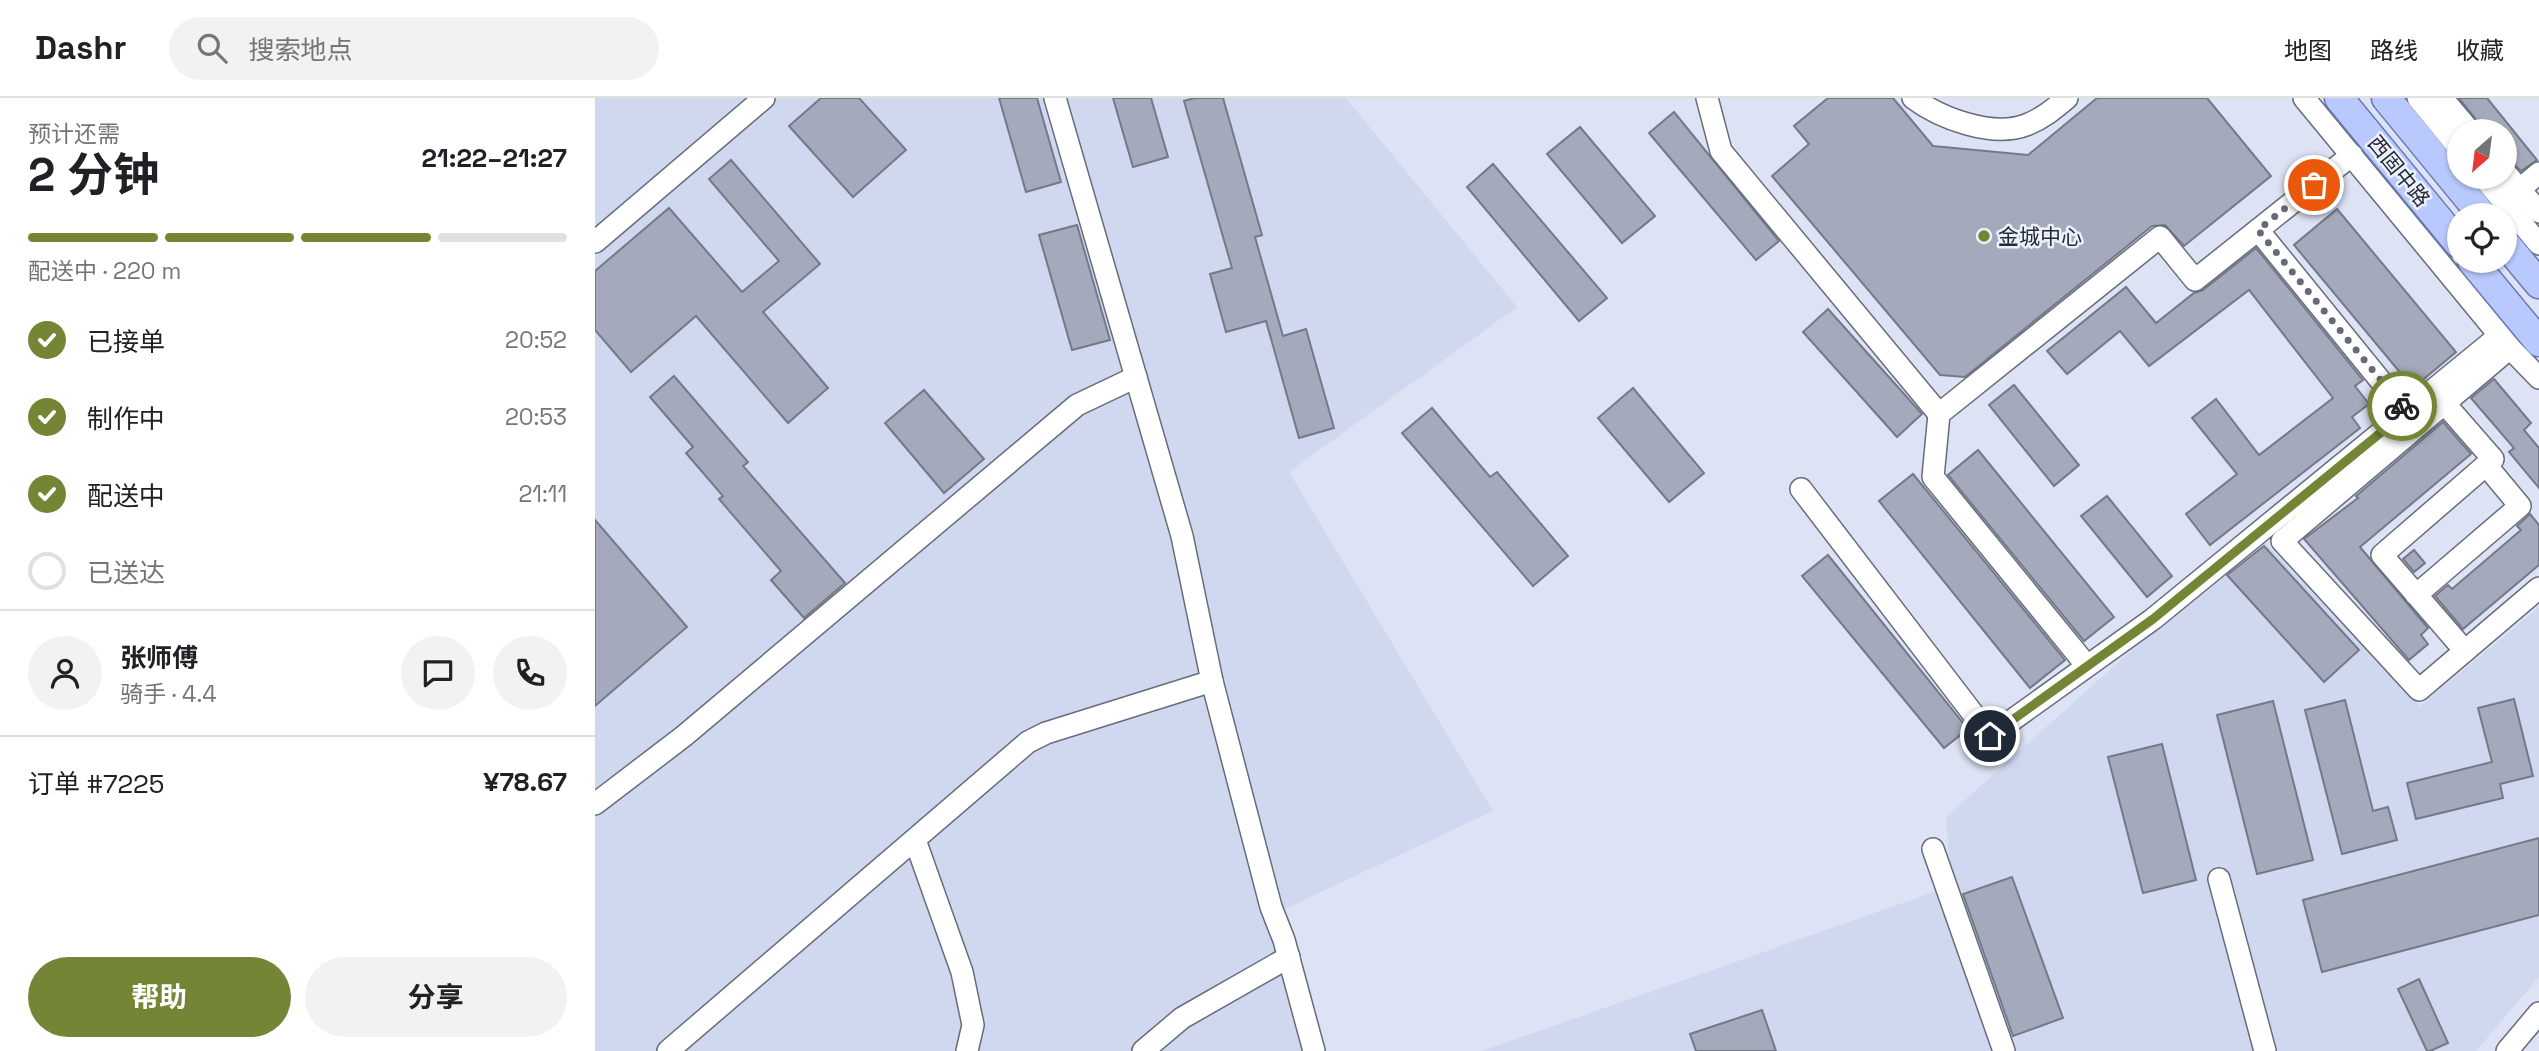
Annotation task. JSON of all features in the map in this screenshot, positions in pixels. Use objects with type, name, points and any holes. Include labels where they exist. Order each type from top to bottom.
[{"type":"main road","name":"西固中路","points":[[2339,98],[2447,229]]},
{"type":"main road","name":"西固中路","points":[[2386,98],[2472,203]]},
{"type":"main road","points":[[2517,258],[2539,284]]},
{"type":"main road","points":[[2480,273],[2523,336]]},
{"type":"street","points":[[595,243],[764,98]]},
{"type":"street","points":[[1055,98],[1182,536],[1212,681],[1271,907],[1289,957],[1314,1051]]},
{"type":"street","points":[[1707,98],[1721,150],[1940,414]]},
{"type":"street","points":[[1913,98],[1928,109],[1966,123],[1993,128],[2024,126],[2045,116],[2067,98]]},
{"type":"street","points":[[2304,98],[2351,155],[2523,336],[2539,378]]},
{"type":"street","points":[[2418,98],[2447,133]]},
{"type":"street","points":[[2442,98],[2460,119]]},
{"type":"street","points":[[2087,666],[1933,477],[1940,414],[2160,237],[2195,280],[2351,155]]},
{"type":"street","points":[[2519,189],[2539,173]]},
{"type":"street","points":[[2517,187],[2539,212]]},
{"type":"street","points":[[2493,189],[2539,244]]},
{"type":"street","points":[[2258,230],[2406,412]]},
{"type":"street","points":[[2523,336],[2282,541],[2419,690],[2539,588]]},
{"type":"street","points":[[1801,489],[1990,736],[2153,619],[2406,412],[2523,336]]},
{"type":"street","points":[[595,804],[684,736],[1077,405],[1136,377]]},
{"type":"street","points":[[2445,404],[2493,459],[2382,555],[2465,652]]},
{"type":"street","points":[[2416,595],[2520,506],[2486,465]]},
{"type":"street","points":[[668,1051],[1028,743],[1047,733],[1212,681]]},
{"type":"street","points":[[915,840],[962,972],[973,1025],[967,1051]]},
{"type":"street","points":[[1933,849],[2004,1051]]},
{"type":"street","points":[[2219,879],[2265,1051]]},
{"type":"street","points":[[1143,1051],[1182,1018],[1289,957]]},
{"type":"street","points":[[2507,1051],[2539,1013]]},
{"type":"shaded area","points":[[595,98],[1346,98],[1517,307],[1289,472],[1493,811],[1268,917],[1311,1051],[595,1051]]},
{"type":"shaded area","points":[[2259,536],[2420,706],[2539,607],[2539,977],[2476,1051],[1482,1051],[1951,886],[1946,817]]},
{"type":"building","points":[[821,98],[859,98],[906,150],[853,197],[789,126]]},
{"type":"building","points":[[999,98],[1037,98],[1061,182],[1026,192]]},
{"type":"building","points":[[1113,98],[1151,98],[1168,157],[1133,167]]},
{"type":"building","points":[[1194,98],[1223,98],[1262,235],[1255,237],[1283,336],[1306,329],[1334,428],[1299,438],[1266,321],[1226,332],[1210,274],[1232,268],[1184,101]]},
{"type":"building","name":"金城中心","points":[[1828,98],[1893,98],[1933,146],[2028,155],[2097,98],[2207,98],[2271,176],[2184,246],[2165,225],[2152,226],[1965,377],[1940,375],[1772,176],[1809,144],[1794,126]]},
{"type":"building","points":[[2459,98],[2487,98],[2504,119],[2476,119]]},
{"type":"building","points":[[1674,112],[1779,241],[1756,260],[1649,133]]},
{"type":"building","points":[[1580,127],[1655,216],[1622,243],[1547,154]]},
{"type":"building","points":[[2517,135],[2537,160],[2521,171],[2517,167]]},
{"type":"building","points":[[731,160],[820,264],[763,312],[828,388],[788,423],[696,316],[631,372],[595,330],[595,271],[669,208],[742,292],[779,261],[709,179]]},
{"type":"building","points":[[1493,164],[1607,298],[1579,321],[1467,187]]},
{"type":"building","points":[[2337,209],[2456,352],[2413,388],[2294,245]]},
{"type":"building","points":[[1077,225],[1110,340],[1072,350],[1039,235]]},
{"type":"building","points":[[2256,248],[2363,380],[2355,386],[2369,404],[2352,417],[2360,428],[2210,545],[2186,514],[2237,474],[2192,418],[2216,399],[2259,455],[2333,398],[2249,290],[2149,366],[2120,331],[2067,374],[2047,351],[2126,287],[2156,323]]},
{"type":"building","points":[[1828,309],[1922,414],[1897,437],[1803,332]]},
{"type":"building","points":[[674,376],[748,462],[743,466],[845,583],[804,618],[771,580],[781,571],[719,499],[723,496],[686,453],[693,447],[650,397]]},
{"type":"building","points":[[2494,379],[2531,423],[2524,430],[2539,448],[2539,488],[2509,452],[2514,448],[2471,398]]},
{"type":"building","points":[[2014,385],[2079,465],[2054,486],[1989,405]]},
{"type":"building","points":[[1633,388],[1704,473],[1669,502],[1598,418]]},
{"type":"building","points":[[924,390],[984,459],[944,493],[885,423]]},
{"type":"building","points":[[1432,408],[1490,477],[1497,472],[1568,556],[1533,586],[1402,433]]},
{"type":"building","points":[[2443,422],[2471,454],[2360,547],[2428,628],[2421,635],[2428,644],[2409,660],[2304,539],[2358,498],[2356,496]]},
{"type":"building","points":[[1978,450],[2114,617],[2084,641],[1948,475]]},
{"type":"building","points":[[1913,474],[2065,660],[2030,688],[1879,501]]},
{"type":"building","points":[[2107,496],[2172,576],[2147,597],[2081,516]]},
{"type":"building","points":[[2530,514],[2539,525],[2539,565],[2463,629],[2435,596],[2448,585],[2452,589],[2521,530],[2517,526]]},
{"type":"building","points":[[595,520],[687,627],[595,706]]},
{"type":"building","points":[[2264,546],[2359,650],[2324,682],[2227,575]]},
{"type":"building","points":[[2414,550],[2425,563],[2414,572],[2403,559]]},
{"type":"building","points":[[1828,555],[1968,729],[1944,748],[1802,576]]},
{"type":"building","points":[[2514,699],[2533,776],[2500,784],[2503,798],[2416,819],[2407,783],[2492,762],[2478,708]]},
{"type":"building","points":[[2345,700],[2373,811],[2388,807],[2397,840],[2342,854],[2305,710]]},
{"type":"building","points":[[2273,701],[2313,860],[2257,874],[2217,715]]},
{"type":"building","points":[[2162,744],[2196,880],[2143,893],[2108,757]]},
{"type":"building","points":[[2539,838],[2539,915],[2322,972],[2303,900]]},
{"type":"building","points":[[2012,877],[2063,1018],[2013,1036],[1963,894]]},
{"type":"building","points":[[2419,979],[2448,1043],[2430,1051],[2427,1051],[2398,989]]},
{"type":"building","points":[[1762,1010],[1776,1051],[1696,1051],[1690,1034]]},
{"type":"way so far","points":[[2314,185],[2258,230],[2402,406]]},
{"type":"place","name":"金城中心","points":[[1984,236]]},
{"type":"route","points":[[1990,736],[2153,619],[2406,412],[2402,406]]}]
